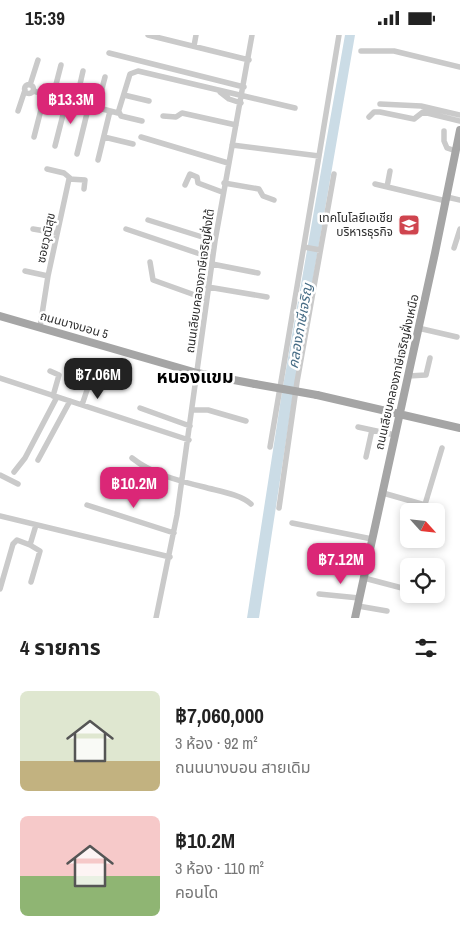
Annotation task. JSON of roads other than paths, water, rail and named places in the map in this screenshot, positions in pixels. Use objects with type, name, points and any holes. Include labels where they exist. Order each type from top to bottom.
[{"type":"main road","name":"ถนนเลียบคลองภาษีเจริญฝั่งเหนือ","points":[[355,618],[459,135]]},
{"type":"main road","name":"ถนนบางบอน 5","points":[[0,316],[198,373],[317,395],[460,428]]},
{"type":"street","points":[[148,35],[248,60]]},
{"type":"street","points":[[194,46],[196,35]]},
{"type":"street","name":"ถนนเลียบคลองภาษีเจริญฝั่งใต้","points":[[156,618],[170,557],[183,482],[206,299],[222,192],[244,87],[252,35]]},
{"type":"street","points":[[270,447],[339,35]]},
{"type":"street","points":[[361,51],[394,51],[460,67]]},
{"type":"street","points":[[109,53],[244,87]]},
{"type":"street","points":[[32,88],[38,60]]},
{"type":"street","points":[[53,96],[61,65]]},
{"type":"street","points":[[76,102],[83,71]]},
{"type":"street","points":[[119,113],[130,74],[134,71],[219,91],[241,99],[295,108]]},
{"type":"street","points":[[97,107],[105,77]]},
{"type":"street","points":[[18,111],[26,86],[53,96],[142,121]]},
{"type":"street","points":[[34,137],[45,93]]},
{"type":"street","points":[[124,95],[149,101]]},
{"type":"street","points":[[56,146],[67,99]]},
{"type":"street","points":[[380,104],[421,106],[460,115]]},
{"type":"street","points":[[77,154],[89,105]]},
{"type":"street","points":[[98,161],[110,111]]},
{"type":"street","points":[[369,117],[374,112],[414,119],[423,112],[460,121]]},
{"type":"street","points":[[163,116],[176,117],[182,113],[236,125]]},
{"type":"street","points":[[444,131],[444,141],[448,148],[456,151]]},
{"type":"street","points":[[104,137],[134,144]]},
{"type":"street","points":[[141,137],[228,163]]},
{"type":"street","points":[[232,145],[319,156]]},
{"type":"street","points":[[48,169],[64,173],[70,178],[85,180],[84,189]]},
{"type":"street","points":[[387,187],[390,171]]},
{"type":"street","points":[[185,185],[190,174],[197,177],[198,183],[222,192]]},
{"type":"street","points":[[279,508],[297,382],[334,174]]},
{"type":"street","name":"ซอยวุฒิสุข","points":[[40,327],[48,276],[70,178]]},
{"type":"street","points":[[224,183],[259,189],[263,196],[274,200]]},
{"type":"street","points":[[374,184],[446,199],[460,200]]},
{"type":"street","points":[[148,220],[215,241]]},
{"type":"street","points":[[33,229],[57,233]]},
{"type":"street","points":[[126,229],[212,261],[258,273]]},
{"type":"street","points":[[454,247],[459,233]]},
{"type":"street","points":[[305,247],[319,250]]},
{"type":"street","points":[[150,261],[153,280],[206,299]]},
{"type":"street","points":[[25,271],[48,276]]},
{"type":"street","points":[[208,287],[267,297]]},
{"type":"street","points":[[418,328],[457,337]]},
{"type":"street","points":[[408,376],[426,375],[430,358]]},
{"type":"street","points":[[82,405],[94,369]]},
{"type":"street","points":[[14,472],[25,458],[55,396],[59,375],[50,371]]},
{"type":"street","points":[[0,378],[189,441]]},
{"type":"street","points":[[38,460],[70,401]]},
{"type":"street","points":[[140,408],[190,426]]},
{"type":"street","points":[[193,410],[208,410],[246,421]]},
{"type":"street","points":[[358,427],[394,435]]},
{"type":"street","points":[[366,457],[372,430]]},
{"type":"street","points":[[426,503],[442,449]]},
{"type":"street","points":[[132,458],[146,468],[183,482],[223,492],[252,504]]},
{"type":"street","points":[[0,475],[18,484]]},
{"type":"street","points":[[382,493],[410,503]]},
{"type":"street","points":[[87,505],[174,533]]},
{"type":"street","points":[[0,515],[170,557]]},
{"type":"street","points":[[292,523],[372,539]]},
{"type":"street","points":[[30,545],[36,525]]},
{"type":"street","points":[[0,589],[13,544],[18,541],[30,545],[39,550],[40,553],[31,582]]},
{"type":"street","points":[[310,558],[400,587]]},
{"type":"street","points":[[319,594],[358,602],[387,611]]},
{"type":"water","name":"คลองภาษีเจริญ","points":[[345,35],[355,35],[293,395],[259,618],[247,618],[282,392]]},
{"type":"place","name":"เทคโนโลยีเอเชีย บริหารธุรกิจ","points":[[409,225]]},
{"type":"district","name":"หนองแขม","points":[[195,377]]}]
